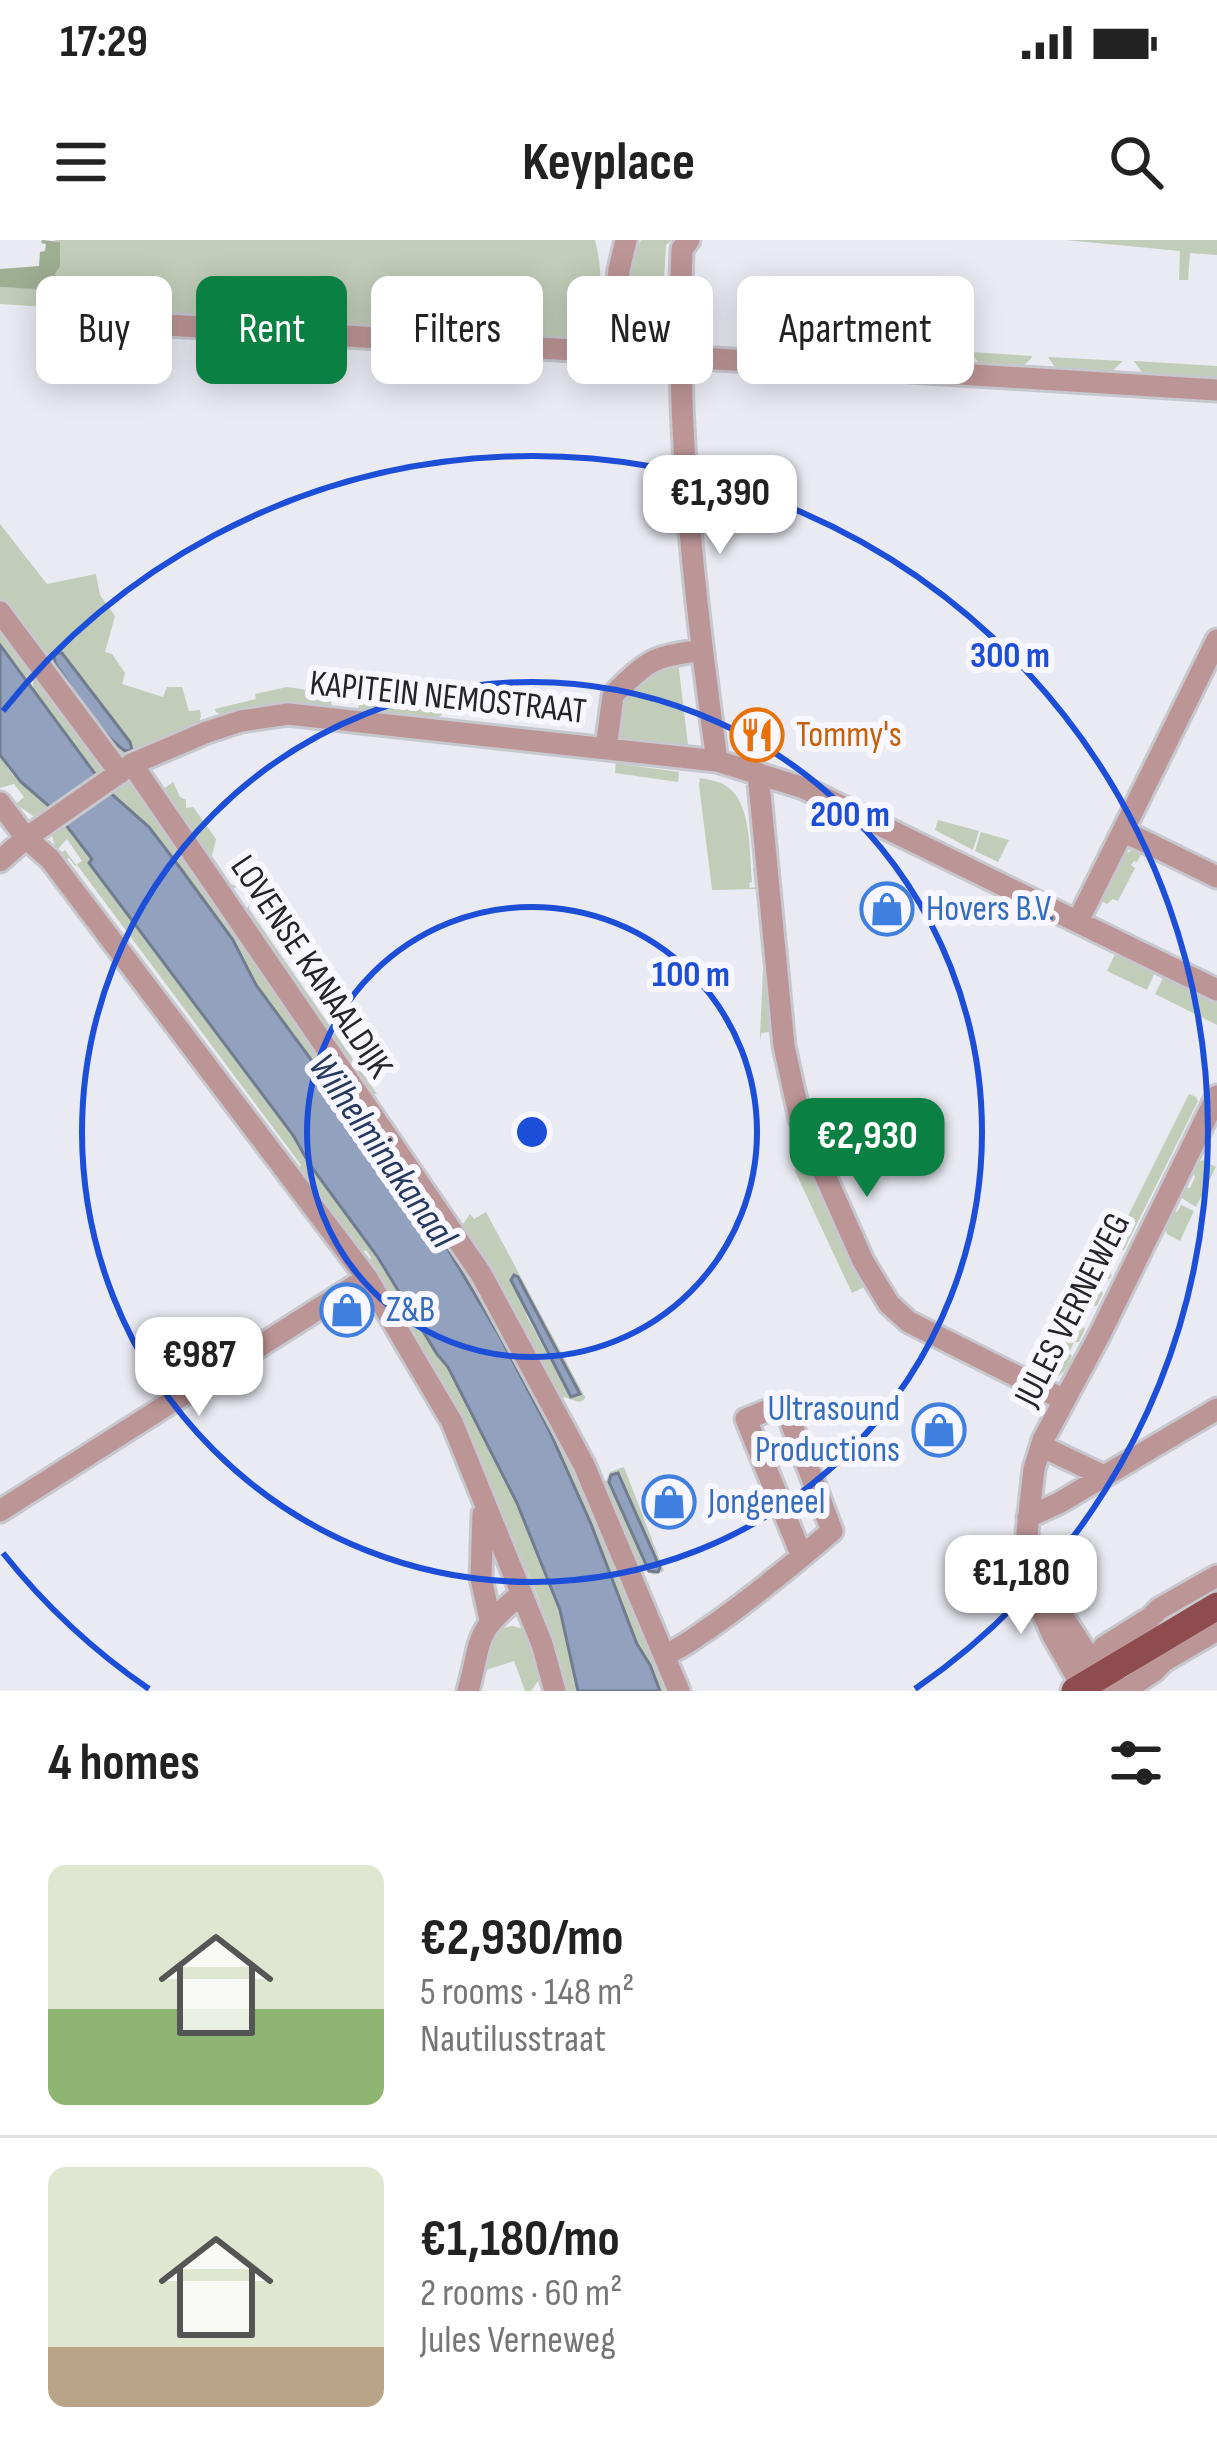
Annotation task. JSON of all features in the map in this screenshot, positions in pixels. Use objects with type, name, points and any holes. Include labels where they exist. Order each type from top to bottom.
[{"type":"main road","points":[[1088,1679],[1217,1606]]},
{"type":"street","points":[[615,240],[620,270]]},
{"type":"street","points":[[619,276],[626,240]]},
{"type":"street","points":[[681,276],[682,249],[689,240]]},
{"type":"street","points":[[172,325],[567,349]]},
{"type":"street","points":[[713,359],[1217,390]]},
{"type":"street","points":[[683,384],[685,485],[717,760]]},
{"type":"street","name":"LOVENSE KANAALDIJK","points":[[0,612],[481,1274],[584,1465],[679,1691]]},
{"type":"street","points":[[1078,921],[1217,640]]},
{"type":"street","name":"KAPITEIN NEMOSTRAAT","points":[[606,748],[616,692],[654,658],[701,650]]},
{"type":"street","name":"KAPITEIN NEMOSTRAAT","points":[[0,861],[119,774],[207,732],[288,714],[717,760],[805,788],[1217,990]]},
{"type":"street","points":[[758,773],[784,1046],[800,1119],[863,1261],[889,1304],[909,1322],[1064,1400]]},
{"type":"street","points":[[0,803],[26,838],[50,859],[367,1278],[452,1422],[542,1644],[555,1691]]},
{"type":"street","points":[[1123,831],[1217,877]]},
{"type":"street","name":"JULES VERNEWEG","points":[[1088,1679],[1041,1612],[1028,1551],[1034,1468],[1217,1096]]},
{"type":"street","points":[[0,1511],[367,1278]]},
{"type":"street","points":[[664,1655],[730,1614],[803,1555],[832,1531],[784,1404],[746,1419],[803,1555]]},
{"type":"street","points":[[1028,1516],[1059,1503],[1217,1409]]},
{"type":"street","points":[[1041,1446],[1104,1475]]},
{"type":"street","points":[[484,1503],[481,1577],[490,1620]]},
{"type":"street","points":[[1217,1576],[1104,1647],[1088,1679],[1133,1689],[1164,1661],[1217,1630]]},
{"type":"street","points":[[468,1691],[479,1636],[520,1595]]},
{"type":"green space","points":[[54,240],[595,240],[600,276],[567,276],[567,340],[543,339],[543,276],[371,276],[371,328],[347,327],[347,276],[196,276],[196,317],[172,315],[172,276],[54,276],[60,243]]},
{"type":"green space","points":[[641,240],[672,240],[666,245],[664,276],[627,276]]},
{"type":"green space","points":[[1065,240],[1217,240],[1217,255],[1190,253],[1188,280],[1179,280],[1180,251]]},
{"type":"green space","points":[[60,242],[60,266],[54,276],[36,276],[36,289],[0,287],[0,269],[39,266],[46,244],[41,243]]},
{"type":"green space","points":[[0,287],[36,288],[36,306],[0,304]]},
{"type":"green space","points":[[974,352],[1032,356],[1018,370],[1016,365],[991,363],[990,369],[983,368]]},
{"type":"green space","points":[[1048,357],[1123,361],[1103,376],[1103,371],[1065,368],[1059,373]]},
{"type":"green space","points":[[1134,361],[1217,366],[1217,383],[1216,378],[1153,374],[1147,379]]},
{"type":"green space","points":[[0,524],[47,584],[96,574],[100,595],[115,616],[105,652],[112,654],[125,673],[122,684],[163,697],[167,687],[182,687],[189,711],[200,710],[197,727],[127,757],[118,756],[0,607]],"holes":[[[62,653],[132,746],[96,720],[55,663],[53,657]]]},
{"type":"green space","points":[[0,620],[109,770],[100,780],[33,688],[33,680],[0,643]]},
{"type":"green space","points":[[678,661],[688,745],[614,739],[617,704],[646,670]]},
{"type":"green space","points":[[287,687],[329,693],[332,707],[226,717],[215,709],[256,699],[255,694]]},
{"type":"green space","points":[[360,697],[447,709],[435,721],[358,710]]},
{"type":"green space","points":[[0,757],[13,775],[56,812],[36,818],[16,804],[24,797],[14,784],[0,788]]},
{"type":"green space","points":[[616,760],[679,772],[678,782],[615,773]]},
{"type":"green space","points":[[122,777],[132,783],[432,1206],[536,1381],[673,1691],[660,1691],[549,1430],[466,1278],[406,1188],[256,985],[233,941],[181,869],[149,826],[107,789]]},
{"type":"green space","points":[[700,778],[729,788],[746,819],[749,883],[750,888],[755,887],[753,868],[757,868],[768,990],[777,1031],[761,1033],[761,1041],[760,1035],[764,949],[757,889],[712,890]]},
{"type":"green space","points":[[173,782],[186,808],[193,807],[216,839],[212,856],[237,887],[233,888],[212,858],[209,860],[161,791]]},
{"type":"green space","points":[[938,820],[979,831],[973,850],[935,830]]},
{"type":"green space","points":[[64,821],[90,863],[293,1135],[448,1367],[517,1503],[560,1610],[578,1691],[563,1687],[553,1637],[497,1503],[424,1355],[383,1283],[366,1264],[371,1258],[322,1205],[298,1169],[301,1165],[77,865],[75,866],[69,858],[64,861],[59,854],[65,850],[76,865],[82,861],[67,839],[56,851],[52,835]]},
{"type":"green space","points":[[981,832],[1009,840],[998,862],[975,851]]},
{"type":"green space","points":[[1143,851],[1131,865],[1135,868],[1118,901],[1099,900],[1122,856]]},
{"type":"green space","points":[[249,905],[249,909],[377,1094],[245,911]]},
{"type":"green space","points":[[1120,952],[1154,969],[1147,990],[1107,971]]},
{"type":"green space","points":[[1168,976],[1217,1000],[1217,1025],[1155,994]]},
{"type":"green space","points":[[1189,1094],[1198,1101],[1109,1272],[1110,1279],[1105,1279],[1079,1342],[1074,1342],[1067,1368],[1050,1378],[1050,1372]]},
{"type":"green space","points":[[1197,1162],[1216,1167],[1196,1207],[1180,1197],[1185,1187],[1190,1188]]},
{"type":"green space","points":[[794,1169],[811,1172],[866,1286],[852,1293]]},
{"type":"green space","points":[[1181,1205],[1194,1211],[1180,1241],[1165,1228]]},
{"type":"green space","points":[[486,1212],[584,1400],[561,1396],[463,1224],[470,1214],[474,1219]],"holes":[[[516,1275],[579,1393],[571,1397],[527,1317]]]},
{"type":"green space","points":[[624,1467],[664,1571],[654,1575],[636,1566],[603,1488],[610,1472]]},
{"type":"green space","points":[[499,1629],[525,1629],[543,1674],[531,1691],[525,1691],[514,1661],[483,1671],[486,1647]]},
{"type":"water","points":[[0,645],[107,790],[149,827],[181,869],[233,940],[256,985],[446,1246],[549,1430],[660,1691],[578,1691],[560,1610],[517,1503],[448,1367],[293,1135],[89,863],[92,859],[56,812],[21,782],[0,755]]},
{"type":"water","points":[[54,653],[62,653],[132,750],[125,751],[95,722],[55,663]]},
{"type":"water","points":[[514,1275],[580,1394],[571,1397],[511,1280]]},
{"type":"water","points":[[618,1473],[658,1572],[649,1571],[609,1482]]},
{"type":"place","name":"Tommy's","points":[[757,735]]},
{"type":"place","name":"Hovers B.V.","points":[[887,909]]},
{"type":"place","name":"Z&B","points":[[347,1310]]},
{"type":"place","name":"Ultrasound Productions","points":[[939,1430]]},
{"type":"place","name":"Jongeneel","points":[[669,1502]]},
{"type":"water label","name":"Wilhelminakanaal","points":[[382,1151]]}]
